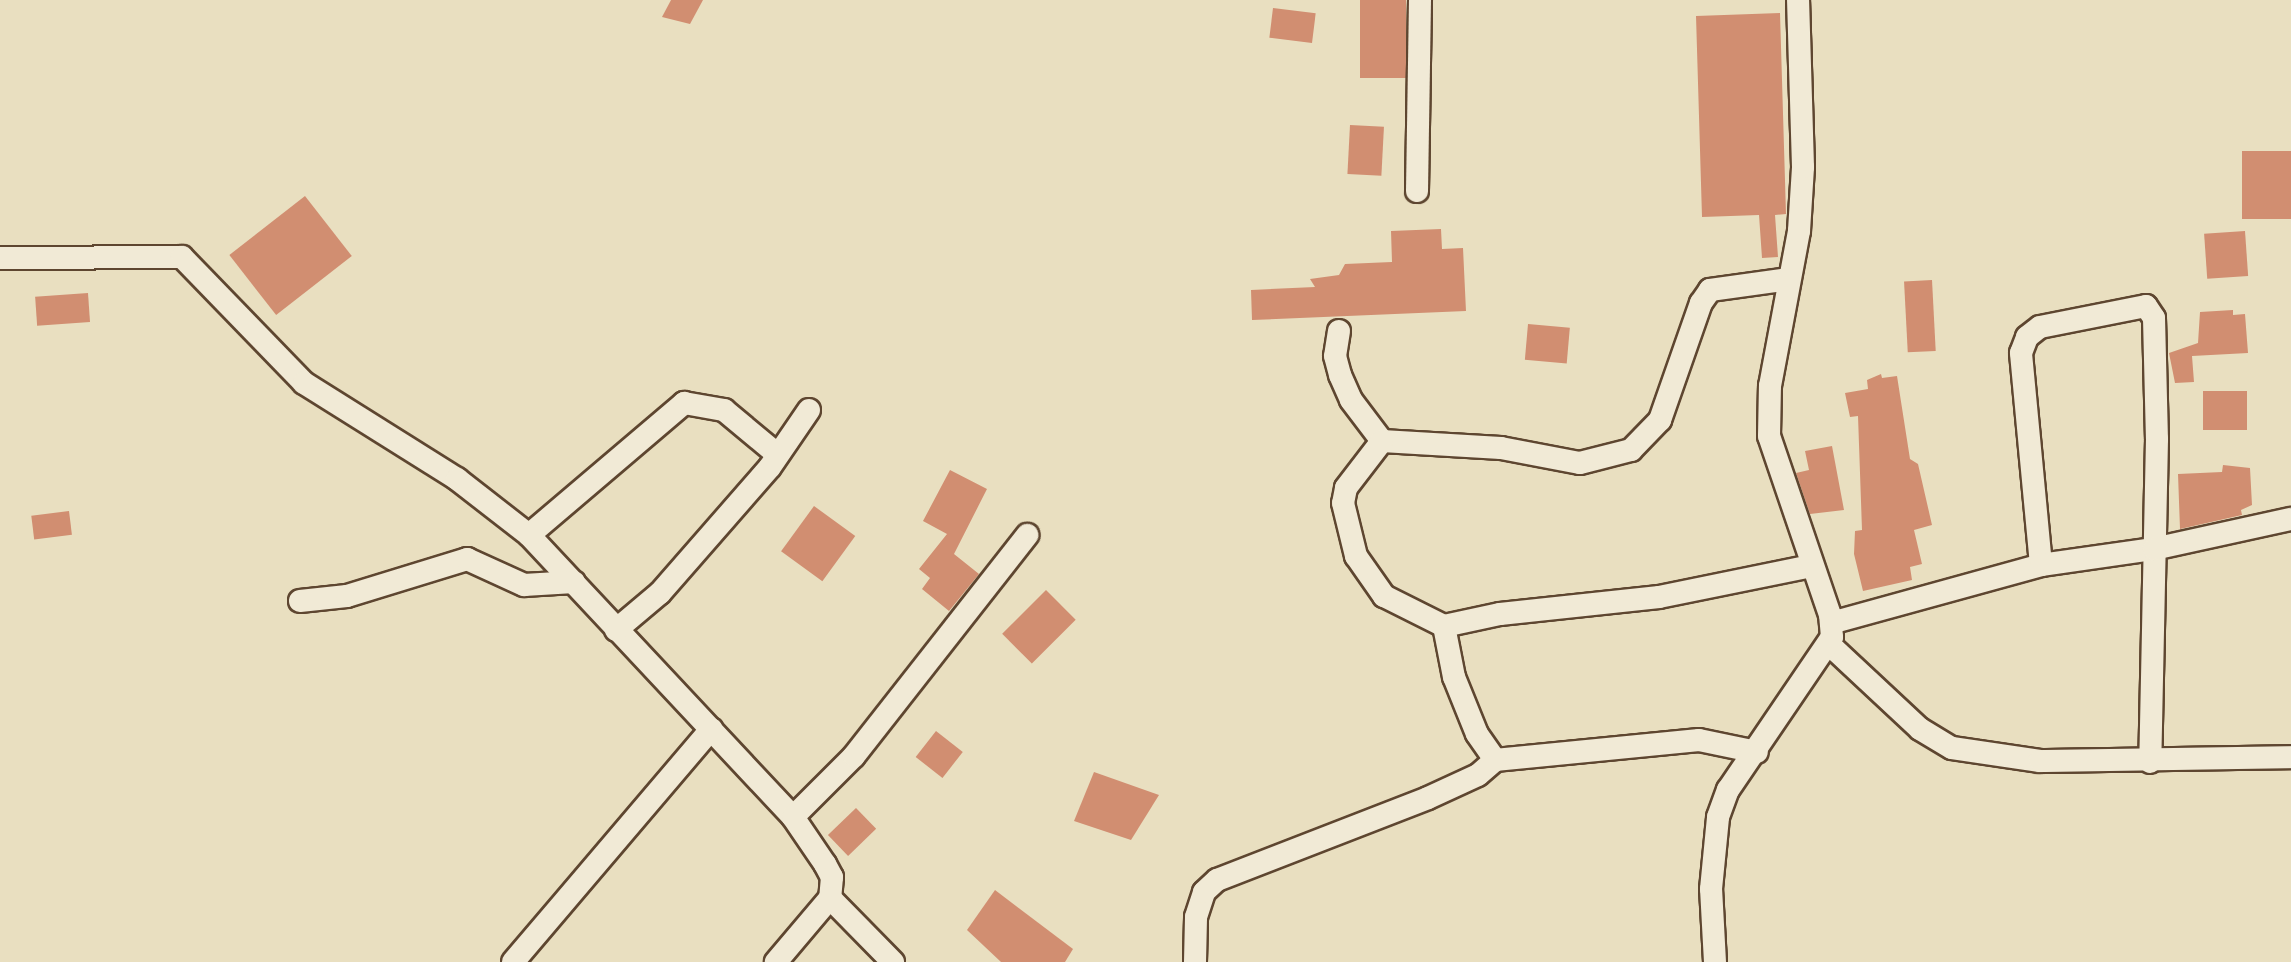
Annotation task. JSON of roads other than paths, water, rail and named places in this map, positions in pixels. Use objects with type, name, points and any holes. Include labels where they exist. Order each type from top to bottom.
[{"type":"street","points":[[1417,191],[1420,0]]},
{"type":"street","points":[[1715,962],[1711,889],[1718,817],[1728,790],[1831,646],[1831,623],[1769,436],[1770,386],[1789,279],[1803,167],[1798,0]]},
{"type":"street","points":[[0,258],[182,257],[304,383],[457,479],[529,535],[793,817],[832,877],[830,898],[776,962]]},
{"type":"street","points":[[1339,331],[1335,356],[1340,375],[1351,400],[1382,441],[1501,448],[1580,463],[1631,450],[1660,420],[1701,303],[1710,290],[1789,279]]},
{"type":"street","points":[[2041,565],[2021,353],[2027,337],[2040,327],[2146,306],[2154,318],[2150,762]]},
{"type":"street","points":[[529,535],[684,403],[724,410],[778,455]]},
{"type":"street","points":[[616,630],[660,593],[778,455],[809,410]]},
{"type":"street","points":[[1382,441],[1346,488],[1343,503],[1356,556],[1384,596],[1444,626],[1500,614],[1659,597],[1812,566]]},
{"type":"street","points":[[1831,623],[2041,565],[2154,549],[2291,519]]},
{"type":"street","points":[[793,817],[854,756],[1027,535]]},
{"type":"street","points":[[300,601],[347,596],[467,559],[524,585],[574,582]]},
{"type":"street","points":[[1444,626],[1454,677],[1477,734],[1495,760]]},
{"type":"street","points":[[1831,646],[1920,729],[1952,748],[2040,761],[2150,762],[2199,756],[2291,757]]},
{"type":"street","points":[[513,962],[711,729]]},
{"type":"street","points":[[1195,962],[1196,917],[1204,892],[1217,880],[1428,798],[1478,775],[1495,760],[1699,740],[1757,752]]},
{"type":"street","points":[[830,898],[893,962]]}]
